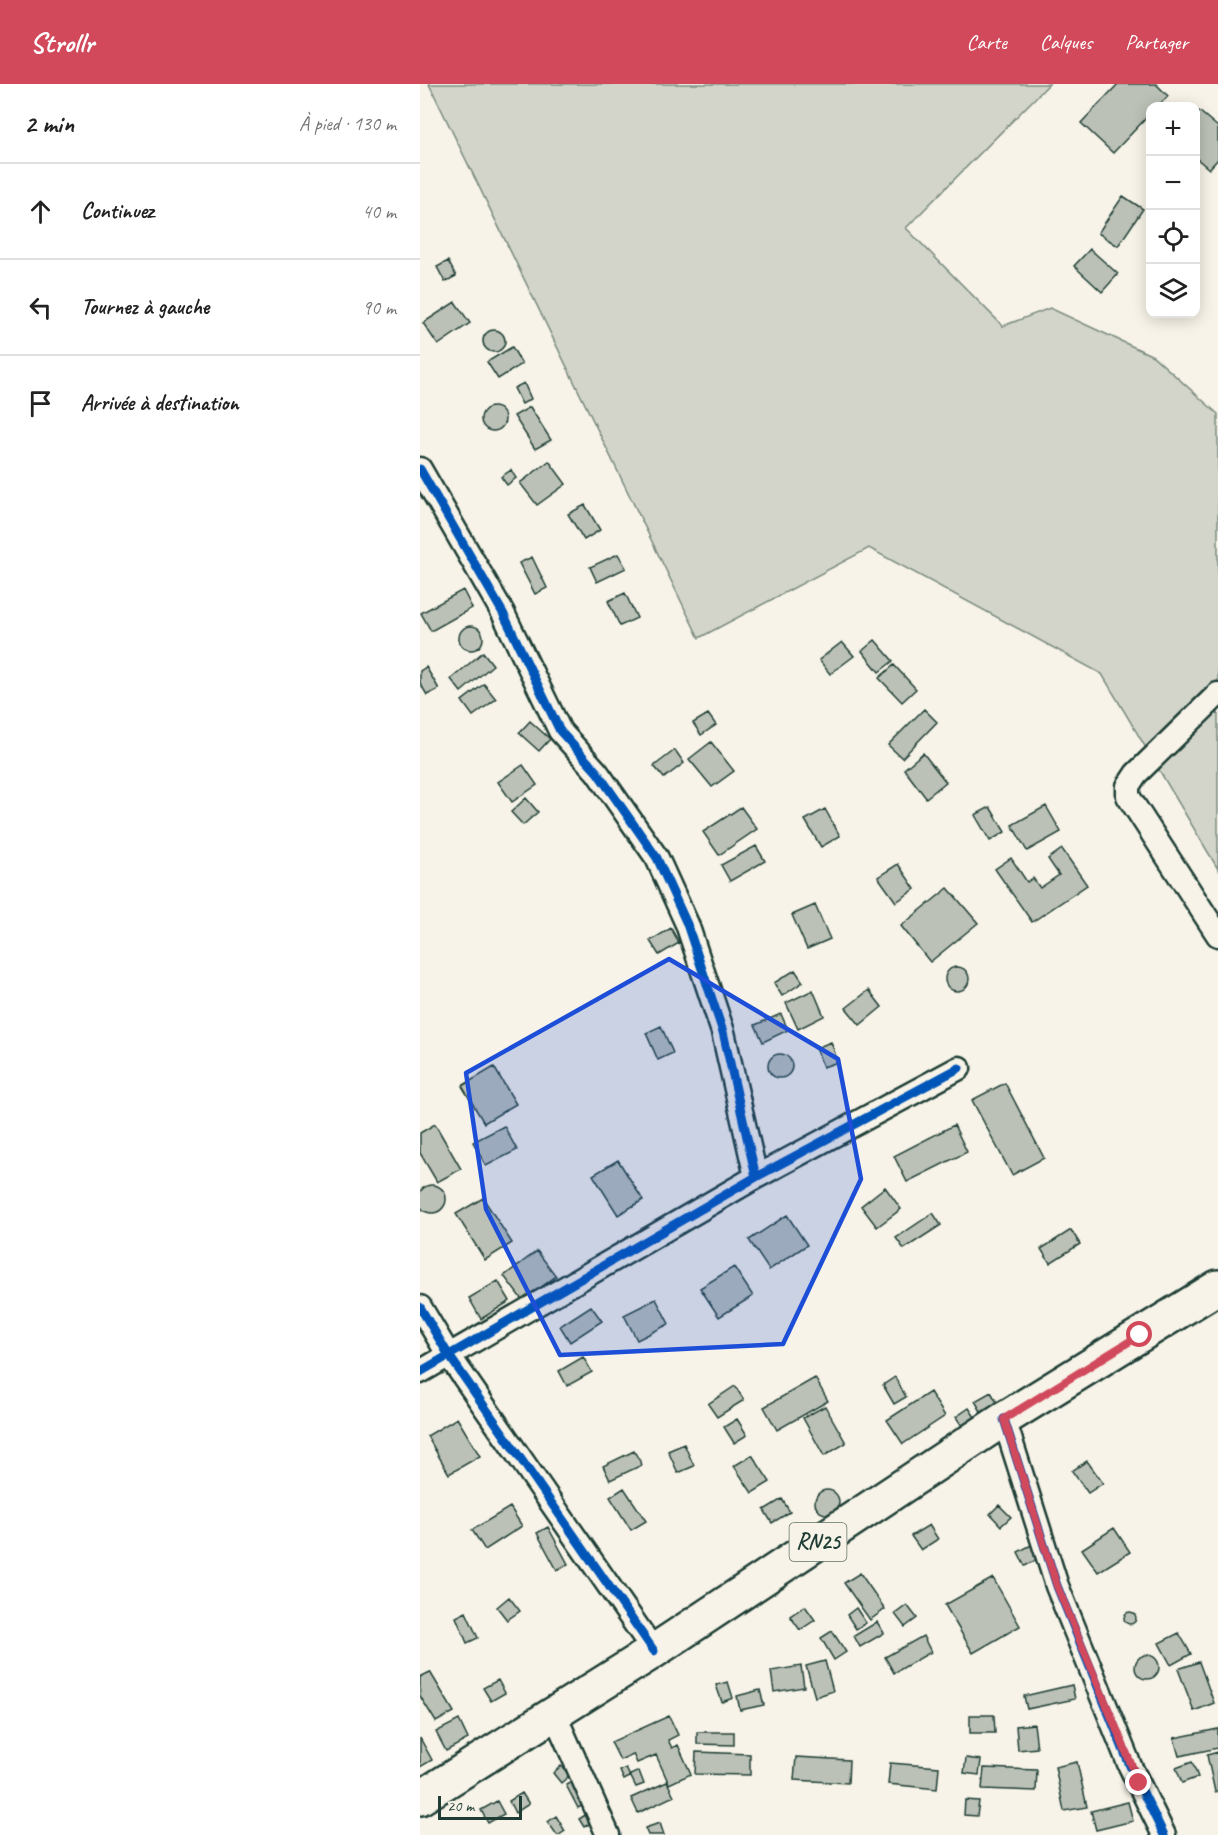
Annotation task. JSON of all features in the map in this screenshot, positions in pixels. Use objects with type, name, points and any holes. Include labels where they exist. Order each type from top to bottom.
[{"type":"main road","name":"RN25","points":[[420,1798],[654,1651],[1004,1419],[1218,1287]]},
{"type":"street","points":[[420,469],[502,613],[560,731],[597,772],[657,858],[687,924],[723,1032],[756,1177]]},
{"type":"street","points":[[1218,694],[1136,774],[1128,786],[1128,796],[1218,935]]},
{"type":"street","points":[[420,1371],[756,1177],[959,1068]]},
{"type":"street","points":[[420,1307],[448,1354],[654,1651]]},
{"type":"street","points":[[1004,1419],[1057,1586],[1130,1766],[1164,1835]]},
{"type":"street","points":[[554,1713],[608,1835]]},
{"type":"highlighted area","points":[[669,959],[838,1059],[861,1179],[783,1344],[560,1355],[486,1209],[466,1073]]},
{"type":"shaded area","points":[[429,84],[1049,84],[906,228],[1003,326],[1050,308],[1153,356],[1218,414],[1218,869],[1102,674],[869,548],[699,638]]},
{"type":"building","points":[[1118,84],[1156,84],[1168,96],[1162,102],[1146,102],[1146,118],[1113,153],[1081,123]]},
{"type":"building","points":[[1200,112],[1218,127],[1218,159],[1209,169],[1200,161]]},
{"type":"building","points":[[1123,196],[1143,209],[1118,246],[1098,233]]},
{"type":"building","points":[[1090,249],[1118,274],[1102,292],[1074,266]]},
{"type":"building","points":[[448,261],[456,276],[445,282],[437,267]]},
{"type":"building","points":[[455,302],[470,323],[438,345],[423,323]]},
{"type":"building","points":[[490,330],[498,330],[505,337],[505,345],[498,352],[490,352],[483,345],[483,337]]},
{"type":"building","points":[[512,347],[522,364],[498,379],[487,362]]},
{"type":"building","points":[[524,383],[531,399],[522,404],[514,388]]},
{"type":"building","points":[[493,407],[501,411],[505,419],[501,427],[493,431],[485,427],[481,419],[485,411]]},
{"type":"building","points":[[530,407],[551,440],[535,449],[514,416]]},
{"type":"building","points":[[549,461],[566,484],[537,505],[520,483]]},
{"type":"building","points":[[511,470],[516,478],[507,485],[501,477]]},
{"type":"building","points":[[585,505],[600,530],[584,540],[568,514]]},
{"type":"building","points":[[618,554],[626,568],[597,582],[590,567]]},
{"type":"building","points":[[532,557],[547,588],[535,594],[519,563]]},
{"type":"building","points":[[463,590],[472,608],[431,631],[421,613]]},
{"type":"building","points":[[625,593],[637,618],[620,626],[608,601]]},
{"type":"building","points":[[471,626],[479,630],[483,638],[479,646],[471,650],[463,646],[459,638],[463,630]]},
{"type":"building","points":[[875,640],[893,661],[879,672],[862,651]]},
{"type":"building","points":[[842,642],[854,656],[830,674],[819,660]]},
{"type":"building","points":[[483,652],[493,665],[461,692],[451,679]]},
{"type":"building","points":[[894,665],[916,689],[902,702],[879,678]]},
{"type":"building","points":[[426,667],[439,689],[427,695],[420,683],[420,671]]},
{"type":"building","points":[[484,684],[496,699],[473,716],[462,701]]},
{"type":"building","points":[[924,709],[937,722],[902,758],[888,745]]},
{"type":"building","points":[[708,714],[716,725],[701,735],[693,723]]},
{"type":"building","points":[[530,721],[550,739],[539,751],[519,733]]},
{"type":"building","points":[[711,742],[734,771],[712,787],[689,759]]},
{"type":"building","points":[[675,750],[684,763],[664,778],[654,766]]},
{"type":"building","points":[[923,753],[946,782],[926,798],[904,769]]},
{"type":"building","points":[[523,765],[537,785],[512,802],[498,782]]},
{"type":"building","points":[[526,798],[538,812],[523,825],[511,812]]},
{"type":"building","points":[[1046,806],[1061,832],[1027,851],[1012,825]]},
{"type":"building","points":[[741,807],[757,829],[719,855],[703,832]]},
{"type":"building","points":[[990,807],[1005,832],[990,841],[975,815]]},
{"type":"building","points":[[825,809],[840,836],[821,847],[805,820]]},
{"type":"building","points":[[756,846],[765,861],[730,881],[721,865]]},
{"type":"building","points":[[1062,849],[1087,885],[1032,922],[995,869],[1011,858],[1027,882],[1033,878],[1040,888],[1059,875],[1048,859]]},
{"type":"building","points":[[898,864],[915,889],[896,902],[878,877]]},
{"type":"building","points":[[948,888],[978,923],[930,962],[901,926]]},
{"type":"building","points":[[815,905],[830,939],[807,949],[792,915]]},
{"type":"building","points":[[671,928],[679,943],[659,955],[650,941]]},
{"type":"building","points":[[957,967],[965,971],[969,979],[965,987],[957,991],[949,987],[945,979],[949,971]]},
{"type":"building","points":[[795,970],[803,982],[782,996],[774,983]]},
{"type":"building","points":[[813,990],[824,1016],[798,1029],[786,1003]]},
{"type":"building","points":[[869,990],[882,1007],[860,1025],[846,1008]]},
{"type":"building","points":[[781,1014],[788,1030],[763,1042],[755,1025]]},
{"type":"building","points":[[661,1026],[673,1053],[658,1060],[646,1033]]},
{"type":"building","points":[[831,1042],[838,1062],[823,1067],[816,1048]]},
{"type":"building","points":[[780,1054],[788,1058],[792,1066],[788,1074],[780,1078],[772,1074],[768,1066],[772,1058]]},
{"type":"building","points":[[494,1067],[516,1104],[484,1123],[462,1086]]},
{"type":"building","points":[[1005,1083],[1044,1158],[1012,1175],[972,1100]]},
{"type":"building","points":[[435,1124],[461,1169],[437,1182],[420,1153],[420,1133]]},
{"type":"building","points":[[954,1125],[967,1152],[907,1182],[894,1156]]},
{"type":"building","points":[[504,1126],[517,1150],[486,1166],[473,1142]]},
{"type":"building","points":[[618,1160],[643,1200],[618,1215],[593,1175]]},
{"type":"building","points":[[432,1185],[442,1189],[446,1199],[442,1209],[432,1213],[422,1209],[418,1199],[422,1189]]},
{"type":"building","points":[[885,1187],[901,1209],[877,1227],[861,1206]]},
{"type":"building","points":[[483,1198],[512,1243],[485,1260],[456,1214]]},
{"type":"building","points":[[933,1213],[941,1225],[904,1249],[896,1238]]},
{"type":"building","points":[[787,1215],[807,1245],[769,1270],[749,1240]]},
{"type":"building","points":[[1071,1230],[1080,1244],[1050,1263],[1041,1249]]},
{"type":"building","points":[[537,1251],[556,1276],[523,1301],[504,1276]]},
{"type":"building","points":[[734,1267],[753,1296],[719,1317],[700,1288]]},
{"type":"building","points":[[498,1281],[510,1301],[481,1319],[469,1298]]},
{"type":"building","points":[[656,1299],[669,1324],[637,1340],[624,1315]]},
{"type":"building","points":[[591,1306],[602,1321],[570,1342],[560,1326]]},
{"type":"building","points":[[583,1357],[592,1372],[567,1386],[559,1371]]},
{"type":"building","points":[[895,1377],[906,1397],[894,1404],[883,1385]]},
{"type":"building","points":[[815,1378],[828,1401],[777,1430],[764,1407]]},
{"type":"building","points":[[735,1386],[744,1400],[717,1417],[708,1404]]},
{"type":"building","points":[[930,1392],[945,1416],[903,1444],[887,1420]]},
{"type":"building","points":[[991,1392],[1002,1411],[986,1420],[975,1401]]},
{"type":"building","points":[[825,1406],[846,1443],[824,1456],[803,1418]]},
{"type":"building","points":[[969,1408],[979,1423],[966,1432],[956,1417]]},
{"type":"building","points":[[457,1418],[480,1456],[449,1474],[427,1436]]},
{"type":"building","points":[[737,1419],[747,1435],[734,1443],[724,1427]]},
{"type":"building","points":[[684,1444],[694,1466],[678,1473],[668,1451]]},
{"type":"building","points":[[634,1451],[642,1465],[610,1480],[603,1466]]},
{"type":"building","points":[[752,1455],[770,1482],[752,1493],[734,1466]]},
{"type":"building","points":[[1087,1461],[1103,1483],[1088,1493],[1072,1471]]},
{"type":"building","points":[[624,1488],[646,1521],[631,1530],[610,1497]]},
{"type":"building","points":[[827,1490],[835,1494],[839,1502],[835,1510],[827,1514],[819,1510],[815,1502],[819,1494]]},
{"type":"building","points":[[782,1499],[790,1512],[772,1523],[764,1510]]},
{"type":"building","points":[[999,1505],[1011,1517],[1001,1526],[990,1514]]},
{"type":"building","points":[[510,1507],[522,1526],[485,1550],[472,1530]]},
{"type":"building","points":[[929,1525],[938,1539],[921,1550],[911,1536]]},
{"type":"building","points":[[548,1527],[568,1564],[557,1570],[537,1533]]},
{"type":"building","points":[[1114,1528],[1130,1552],[1098,1572],[1082,1549]]},
{"type":"building","points":[[1033,1544],[1040,1558],[1025,1566],[1018,1552]]},
{"type":"building","points":[[860,1573],[885,1609],[870,1620],[844,1583]]},
{"type":"building","points":[[993,1578],[1020,1626],[973,1653],[945,1605]]},
{"type":"building","points":[[509,1597],[520,1611],[507,1620],[497,1607]]},
{"type":"building","points":[[907,1605],[917,1618],[905,1627],[895,1614]]},
{"type":"building","points":[[805,1606],[815,1620],[800,1630],[790,1616]]},
{"type":"building","points":[[856,1608],[866,1623],[856,1629],[847,1615]]},
{"type":"building","points":[[466,1612],[478,1638],[467,1643],[456,1617]]},
{"type":"building","points":[[1132,1612],[1136,1618],[1132,1624],[1128,1624],[1124,1616]]},
{"type":"building","points":[[877,1622],[884,1633],[860,1647],[854,1636]]},
{"type":"building","points":[[832,1631],[846,1652],[834,1660],[821,1638]]},
{"type":"building","points":[[1179,1633],[1191,1654],[1171,1665],[1159,1643]]},
{"type":"building","points":[[923,1636],[931,1652],[894,1673],[885,1657]]},
{"type":"building","points":[[1147,1655],[1155,1659],[1159,1667],[1155,1675],[1147,1679],[1139,1675],[1135,1667],[1139,1659]]},
{"type":"building","points":[[825,1661],[833,1691],[815,1697],[806,1666]]},
{"type":"building","points":[[1199,1662],[1214,1703],[1194,1711],[1178,1669]]},
{"type":"building","points":[[801,1666],[804,1687],[774,1692],[771,1671]]},
{"type":"building","points":[[430,1672],[454,1712],[436,1722],[420,1696],[420,1677]]},
{"type":"building","points":[[498,1680],[505,1693],[491,1701],[483,1688]]},
{"type":"building","points":[[728,1682],[733,1698],[722,1702],[716,1685]]},
{"type":"building","points":[[1072,1685],[1075,1699],[1027,1709],[1024,1696]]},
{"type":"building","points":[[760,1690],[764,1705],[740,1710],[737,1696]]},
{"type":"building","points":[[970,1715],[994,1715],[995,1733],[970,1733]]},
{"type":"building","points":[[669,1716],[678,1735],[668,1740],[672,1748],[678,1745],[691,1774],[669,1784],[656,1755],[637,1763],[633,1754],[620,1760],[611,1742]]},
{"type":"building","points":[[459,1720],[468,1739],[446,1751],[436,1732]]},
{"type":"building","points":[[1034,1724],[1037,1748],[1018,1750],[1016,1726]]},
{"type":"building","points":[[1218,1729],[1218,1748],[1179,1756],[1174,1738]]},
{"type":"building","points":[[697,1732],[734,1732],[734,1745],[697,1744]]},
{"type":"building","points":[[420,1738],[432,1760],[420,1767]]},
{"type":"building","points":[[696,1752],[750,1754],[750,1775],[695,1774]]},
{"type":"building","points":[[1218,1752],[1218,1791],[1215,1792],[1207,1755]]},
{"type":"building","points":[[796,1757],[849,1760],[848,1783],[794,1780]]},
{"type":"building","points":[[966,1758],[981,1760],[979,1775],[964,1773]]},
{"type":"building","points":[[1077,1762],[1087,1807],[1064,1811],[1055,1767]]},
{"type":"building","points":[[1192,1762],[1198,1777],[1182,1783],[1176,1768]]},
{"type":"building","points":[[890,1763],[939,1767],[937,1789],[888,1784]]},
{"type":"building","points":[[561,1766],[570,1775],[561,1783],[553,1773]]},
{"type":"building","points":[[626,1768],[630,1777],[624,1780],[620,1771]]},
{"type":"building","points":[[984,1768],[1037,1770],[1036,1791],[982,1789]]},
{"type":"building","points":[[639,1771],[644,1784],[636,1787],[630,1775]]},
{"type":"building","points":[[576,1779],[589,1802],[578,1808],[566,1785]]},
{"type":"building","points":[[667,1782],[674,1796],[638,1813],[631,1798]]},
{"type":"building","points":[[522,1793],[529,1804],[515,1813],[509,1801]]},
{"type":"building","points":[[965,1800],[979,1801],[977,1816],[964,1815]]},
{"type":"building","points":[[497,1801],[504,1814],[488,1823],[481,1810]]},
{"type":"building","points":[[1128,1802],[1133,1821],[1096,1830],[1091,1811]]},
{"type":"building","points":[[593,1810],[598,1819],[584,1827],[579,1819]]},
{"type":"building","points":[[556,1816],[565,1831],[559,1835],[548,1822]]},
{"type":"building","points":[[660,1823],[664,1835],[648,1835],[645,1828]]},
{"type":"cycle path","points":[[420,469],[503,613],[560,731],[597,772],[657,858],[687,924],[723,1032],[756,1177]]},
{"type":"cycle path","points":[[420,1372],[756,1177],[959,1068]]},
{"type":"cycle path","points":[[420,1307],[448,1354],[654,1651]]},
{"type":"cycle path","points":[[1004,1419],[1057,1586],[1130,1766],[1164,1835]]},
{"type":"route","points":[[1139,1783],[1057,1586],[1004,1419],[1140,1335]]}]
